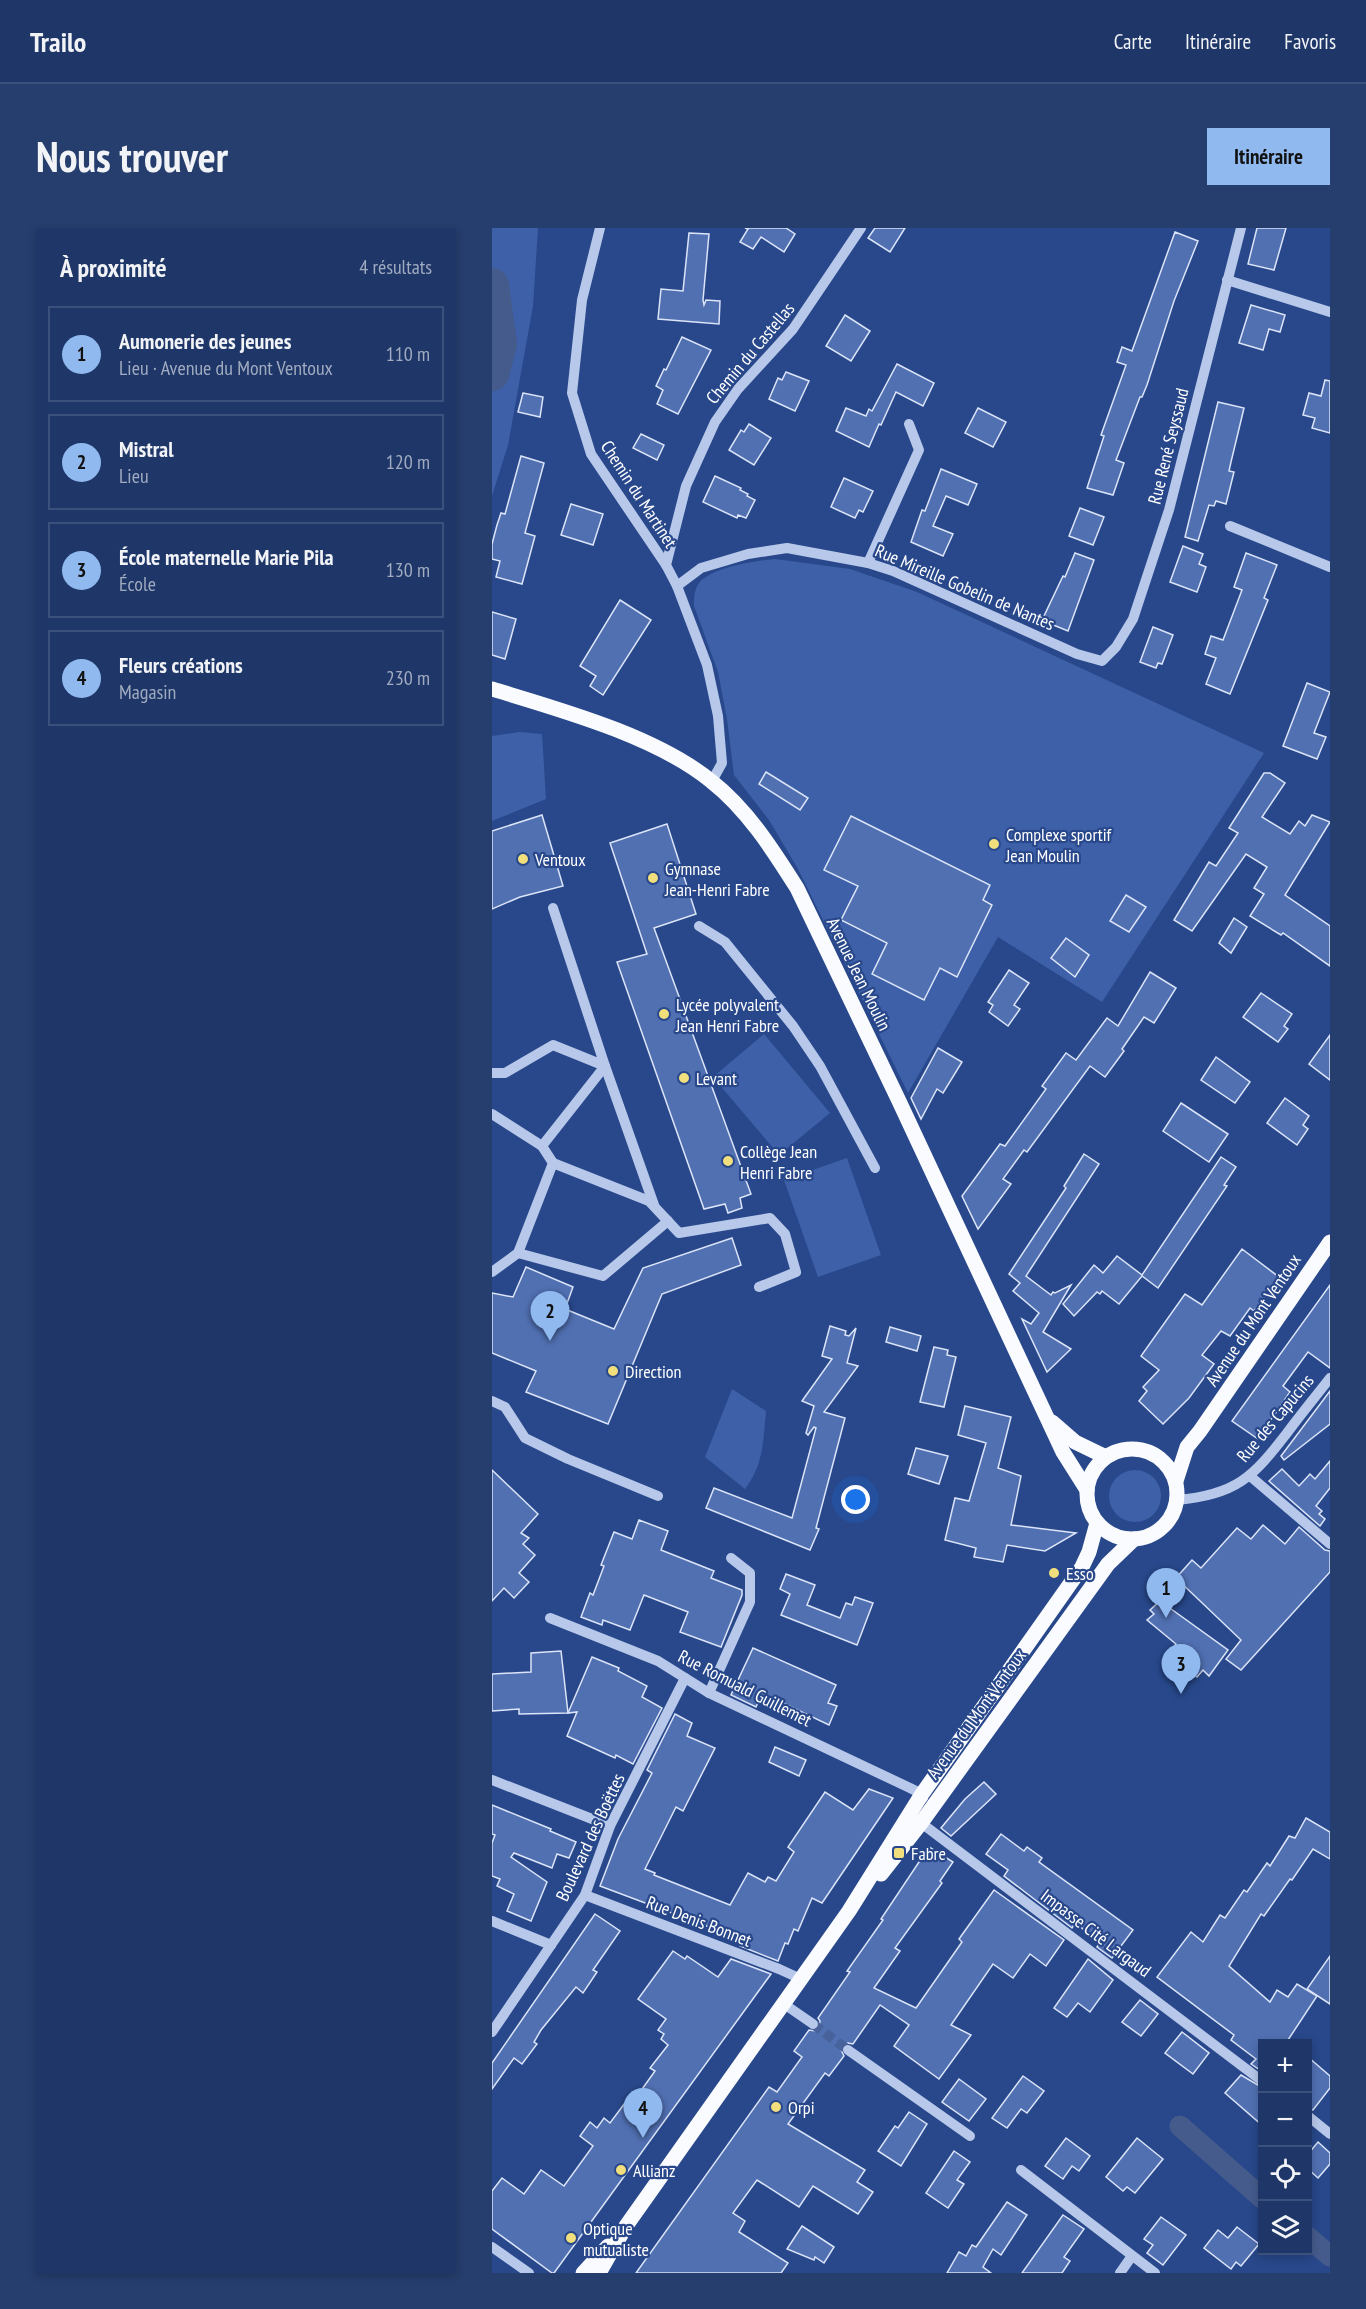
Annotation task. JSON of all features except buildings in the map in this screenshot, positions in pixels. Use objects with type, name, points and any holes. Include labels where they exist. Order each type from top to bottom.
[{"type":"main road","name":"Avenue Jean Moulin","points":[[492,689],[651,744],[685,762],[712,782],[757,830],[779,859],[796,888],[899,1101],[1063,1452],[1087,1490]]},
{"type":"main road","name":"Avenue du Mont Ventoux","points":[[1176,1481],[1187,1447],[1330,1242]]},
{"type":"main road","points":[[1047,1418],[1075,1442],[1106,1457]]},
{"type":"main road","points":[[1157,1456],[1172,1471],[1176,1481],[1177,1500],[1174,1512],[1167,1523],[1152,1534],[1134,1539],[1120,1538],[1107,1532],[1097,1523],[1091,1513],[1087,1490],[1096,1466],[1115,1452],[1136,1449],[1157,1456],[1168,1455],[1187,1447]]},
{"type":"main road","name":"Avenue du Mont Ventoux","points":[[849,1911],[889,1864],[915,1819],[922,1794],[1082,1567],[1097,1523]]},
{"type":"main road","name":"Avenue du Mont Ventoux","points":[[599,2273],[627,2226],[915,1819],[1108,1564],[1134,1539]]},
{"type":"main road","name":"Avenue du Mont Ventoux","points":[[583,2273],[627,2226]]},
{"type":"street","name":"Chemin du Martinet","points":[[600,228],[582,300],[572,393],[591,454],[666,566]]},
{"type":"street","name":"Chemin du Castellas","points":[[666,566],[686,486],[715,422],[738,389],[793,329],[861,228]]},
{"type":"street","name":"Rue René Seyssaud","points":[[1102,661],[1116,646],[1133,619],[1169,510],[1241,228]]},
{"type":"street","points":[[1227,280],[1330,312]]},
{"type":"street","points":[[868,563],[919,450],[909,424]]},
{"type":"street","points":[[1230,526],[1330,567]]},
{"type":"street","name":"Rue Mireille Gobelin de Nantes","points":[[677,586],[701,568],[748,554],[788,548],[868,563],[893,571],[1077,654],[1102,661]]},
{"type":"street","points":[[666,566],[677,586],[706,664],[718,716],[722,763],[712,782]]},
{"type":"street","points":[[553,908],[655,1207]]},
{"type":"street","points":[[699,926],[725,942],[793,1026],[820,1066],[875,1168]]},
{"type":"street","points":[[492,1073],[505,1073],[553,1045],[605,1066]]},
{"type":"street","points":[[542,1146],[605,1066]]},
{"type":"street","points":[[492,1114],[542,1146],[553,1163],[649,1201],[679,1233],[770,1218],[785,1234],[796,1272],[759,1287]]},
{"type":"street","points":[[492,1272],[518,1252],[553,1163]]},
{"type":"street","points":[[518,1252],[603,1276],[668,1221]]},
{"type":"street","name":"Rue des Capucins","points":[[1177,1500],[1203,1497],[1229,1489],[1260,1468],[1330,1377]]},
{"type":"street","points":[[492,1401],[505,1407],[525,1438],[568,1459],[658,1496]]},
{"type":"street","points":[[1250,1476],[1330,1544]]},
{"type":"street","points":[[709,1693],[750,1602],[750,1573],[732,1558]]},
{"type":"street","name":"Rue Romuald Guillemet","points":[[550,1618],[658,1661],[709,1693],[922,1794]]},
{"type":"street","name":"Boulevard des Boëttes","points":[[492,2032],[585,1895],[610,1826],[685,1678]]},
{"type":"street","points":[[492,1780],[610,1826]]},
{"type":"street","name":"Impasse Cité Largaud","points":[[915,1819],[1258,2077]]},
{"type":"street","name":"Rue Denis Bonnet","points":[[585,1895],[801,1979]]},
{"type":"street","points":[[492,1921],[551,1945]]},
{"type":"street","points":[[784,2004],[813,2024]]},
{"type":"street","points":[[848,2050],[970,2136]]},
{"type":"street","points":[[1312,2119],[1330,2134]]},
{"type":"street","points":[[1021,2170],[1155,2273]]},
{"type":"street","points":[[492,2247],[529,2273]]},
{"type":"street","points":[[1120,2273],[1132,2256]]},
{"type":"shaded area","points":[[492,228],[538,228],[533,306],[508,445],[492,496]]},
{"type":"shaded area","name":"Complexe sportif Jean Moulin","points":[[775,559],[850,569],[917,592],[1264,753],[1102,1002],[998,937],[908,1093],[798,869],[769,820],[734,775],[718,672],[694,606],[696,588],[705,577],[723,569]]},
{"type":"shaded area","points":[[519,732],[542,734],[546,799],[492,821],[492,736]]},
{"type":"shaded area","points":[[764,1034],[830,1113],[779,1155],[713,1077]]},
{"type":"shaded area","points":[[847,1158],[881,1255],[818,1277],[784,1180]]},
{"type":"shaded area","points":[[732,1389],[766,1411],[759,1461],[745,1489],[705,1457]]},
{"type":"shaded area","points":[[1130,1470],[1140,1470],[1154,1477],[1161,1496],[1154,1515],[1140,1522],[1130,1522],[1120,1518],[1113,1511],[1109,1501],[1109,1491],[1113,1481],[1120,1474]]},
{"type":"waterway","points":[[492,285],[500,344],[492,374]]},
{"type":"waterway","points":[[1180,2126],[1258,2194]]},
{"type":"waterway","points":[[1312,2240],[1330,2256]]},
{"type":"tunnel","points":[[813,2024],[848,2050]]},
{"type":"place","name":"Complexe sportif Jean Moulin","points":[[994,844]]},
{"type":"place","name":"Ventoux","points":[[523,859]]},
{"type":"place","name":"Gymnase Jean-Henri Fabre","points":[[653,878]]},
{"type":"place","name":"Lycée polyvalent Jean Henri Fabre","points":[[664,1014]]},
{"type":"place","name":"Levant","points":[[684,1078]]},
{"type":"place","name":"Collège Jean Henri Fabre","points":[[728,1161]]},
{"type":"place","name":"Mistral","points":[[550,1341]]},
{"type":"place","name":"Direction","points":[[613,1371]]},
{"type":"place","name":"Esso","points":[[1054,1573]]},
{"type":"place","name":"Aumonerie des jeunes","points":[[1166,1618]]},
{"type":"place","name":"École maternelle Marie Pila","points":[[1181,1694]]},
{"type":"place","name":"Fabre","points":[[899,1853]]},
{"type":"place","name":"Orpi","points":[[776,2107]]},
{"type":"place","name":"Fleurs créations","points":[[643,2138]]},
{"type":"place","name":"Allianz","points":[[621,2170]]},
{"type":"place","name":"Optique mutualiste","points":[[571,2238]]}]
